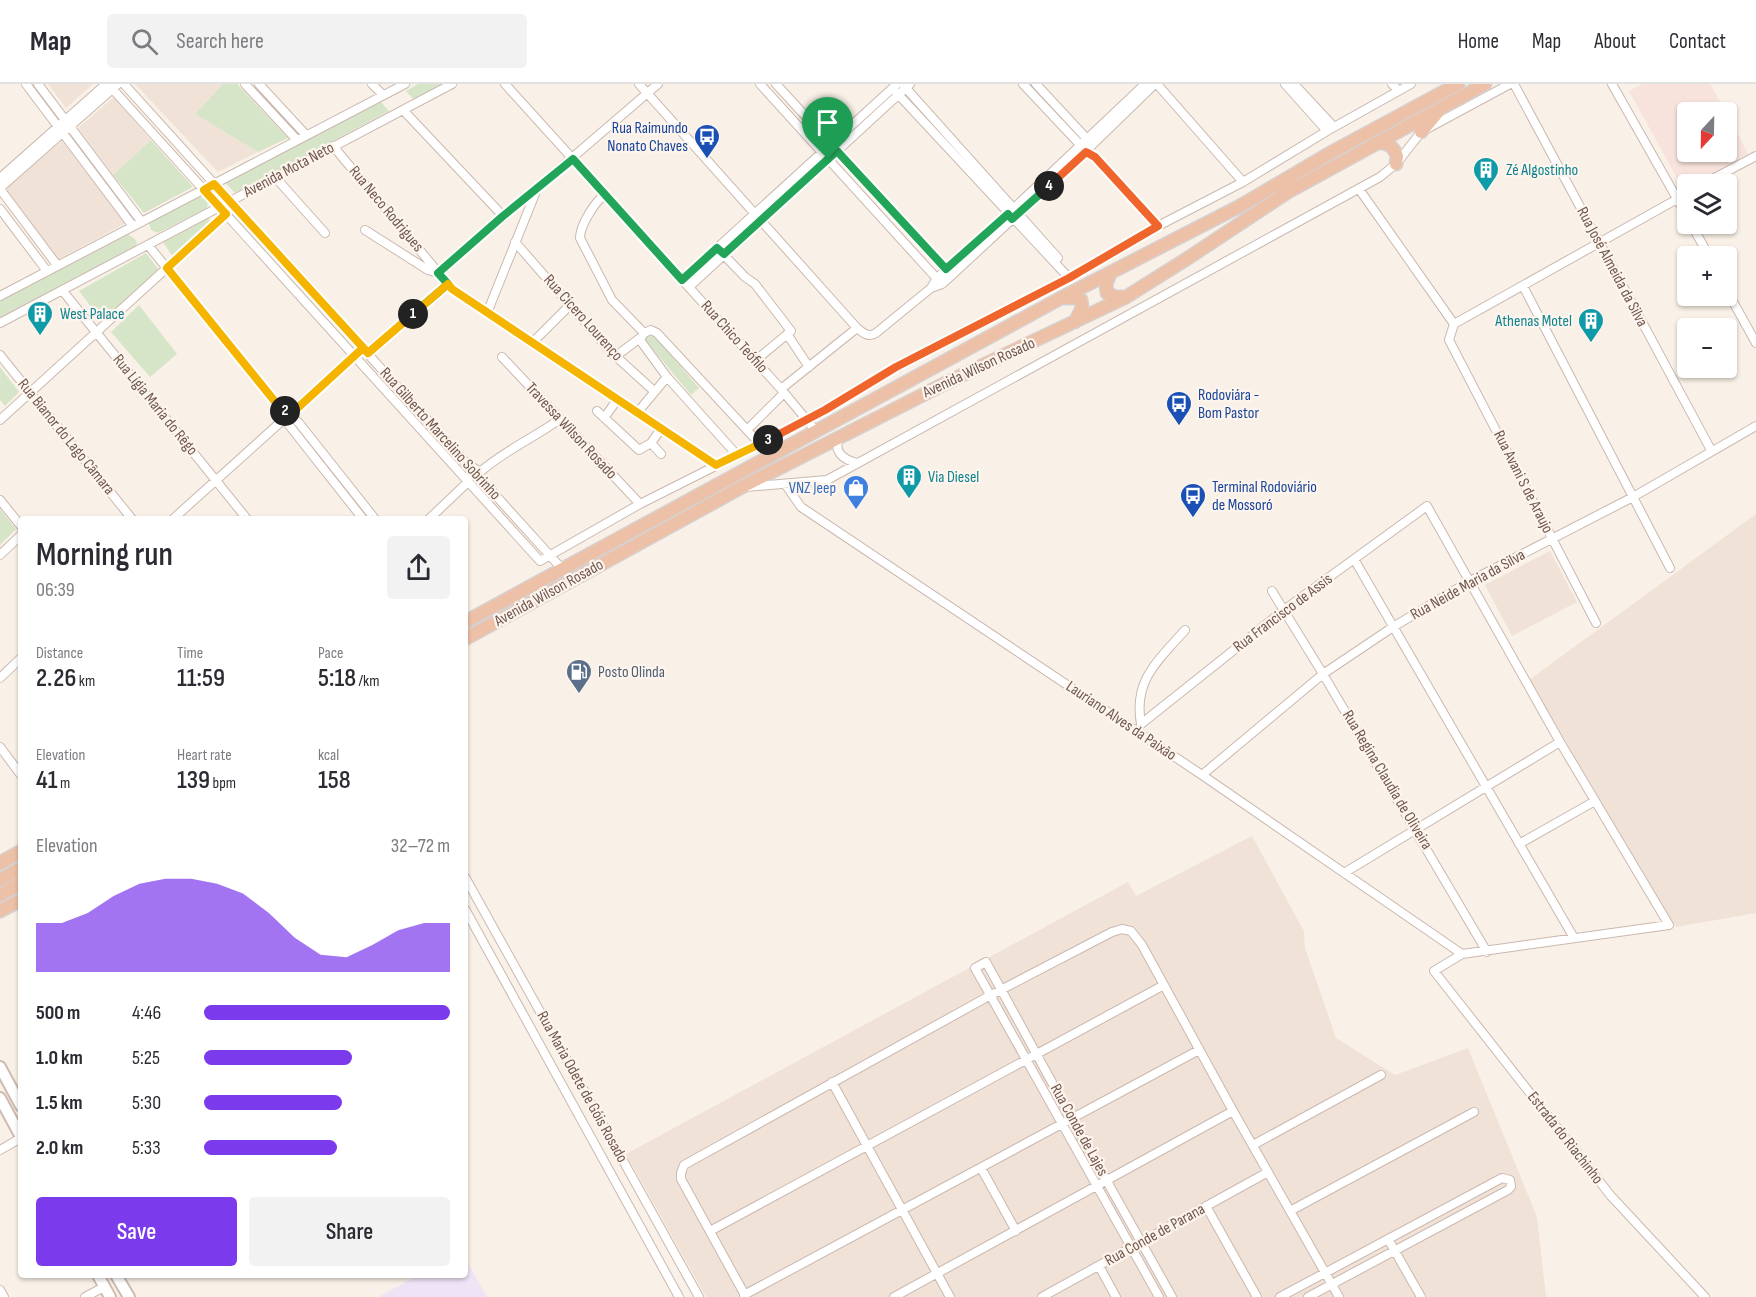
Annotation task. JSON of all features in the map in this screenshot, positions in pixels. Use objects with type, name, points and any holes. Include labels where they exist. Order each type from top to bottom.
[{"type":"highway","name":"Avenida Wilson Rosado","points":[[468,620],[1061,298],[1240,206],[1332,152],[1458,84]]},
{"type":"highway","name":"Avenida Wilson Rosado","points":[[468,637],[742,487],[952,380],[1126,297],[1288,192],[1485,84]]},
{"type":"highway","points":[[1421,132],[1444,106]]},
{"type":"highway","points":[[1374,144],[1383,143],[1392,147],[1397,156],[1396,164]]},
{"type":"highway","points":[[1110,274],[1106,284],[1107,293],[1116,297],[1126,297]]},
{"type":"highway","points":[[1061,298],[1080,300],[1082,308],[1075,322]]},
{"type":"highway","points":[[0,863],[18,853]]},
{"type":"highway","points":[[0,880],[18,870]]},
{"type":"highway","points":[[0,895],[18,885]]},
{"type":"highway","points":[[0,911],[18,902]]},
{"type":"main road","points":[[0,1067],[18,1102]]},
{"type":"main road","points":[[0,1077],[13,1101],[18,1105]]},
{"type":"main road","points":[[0,1098],[18,1131]]},
{"type":"main road","points":[[100,1278],[107,1292]]},
{"type":"main road","points":[[118,1278],[129,1297]]},
{"type":"street","points":[[26,84],[141,221]]},
{"type":"street","points":[[38,84],[63,127],[132,225]]},
{"type":"street","name":"Rua Gilberto Marcelino Sobrinho","points":[[124,84],[563,570]]},
{"type":"street","points":[[245,84],[297,140]]},
{"type":"street","points":[[259,84],[306,135]]},
{"type":"street","points":[[372,84],[383,95]]},
{"type":"street","name":"Avenida Mota Neto","points":[[0,296],[383,95],[391,87],[405,84]]},
{"type":"street","name":"Avenida Mota Neto","points":[[0,323],[148,245],[223,211],[230,201],[452,84]]},
{"type":"street","name":"Rua Chico Teófilo","points":[[505,84],[816,431]]},
{"type":"street","points":[[639,84],[857,327],[863,333],[873,335],[939,281],[1156,84],[1243,182]]},
{"type":"street","points":[[365,230],[428,270],[438,273],[658,84]]},
{"type":"street","points":[[760,84],[939,281]]},
{"type":"street","points":[[776,84],[949,272]]},
{"type":"street","points":[[1023,84],[1080,145]]},
{"type":"street","points":[[1036,84],[1088,145],[1095,157],[1158,226]]},
{"type":"street","points":[[1013,214],[1080,145],[1088,145],[1145,84]]},
{"type":"street","points":[[1285,84],[1330,129]]},
{"type":"street","points":[[1294,84],[1330,129]]},
{"type":"street","points":[[1392,84],[1399,91]]},
{"type":"street","points":[[550,555],[640,504],[807,420],[896,367],[1071,276],[1158,226],[1243,182],[1330,129],[1411,84]]},
{"type":"street","points":[[742,487],[827,480],[1380,177],[1396,164],[1421,132],[1512,84]]},
{"type":"street","name":"Rua José Almeida da Silva","points":[[1512,84],[1711,450]]},
{"type":"street","points":[[1359,189],[1454,324],[1677,198],[1612,84]]},
{"type":"street","points":[[0,178],[111,85]]},
{"type":"street","name":"Rua Gilberto Marcelino Sobrinho","points":[[111,85],[540,561],[550,555]]},
{"type":"street","points":[[682,280],[894,88],[906,85],[1013,214]]},
{"type":"street","points":[[894,88],[1071,276]]},
{"type":"street","points":[[688,287],[837,151],[894,88]]},
{"type":"street","points":[[403,110],[503,216]]},
{"type":"street","points":[[57,265],[0,188],[63,127]]},
{"type":"street","points":[[936,135],[943,129]]},
{"type":"street","name":"Rua Neco Rodrigues","points":[[333,146],[448,284],[487,313],[716,465]]},
{"type":"street","points":[[1722,174],[1756,156]]},
{"type":"street","points":[[275,177],[326,233]]},
{"type":"street","points":[[487,313],[538,187]]},
{"type":"street","points":[[604,194],[593,205],[580,231],[580,238],[612,300],[642,335],[645,348],[667,377],[737,454]]},
{"type":"street","points":[[0,209],[47,271]]},
{"type":"street","points":[[0,420],[167,268],[223,211]]},
{"type":"street","name":"Rua Cícero Lourenço","points":[[515,243],[616,356],[654,391]]},
{"type":"street","points":[[148,245],[281,409],[372,516]]},
{"type":"street","points":[[717,248],[755,284],[791,331],[755,361]]},
{"type":"street","points":[[176,516],[354,356],[365,351],[448,284]]},
{"type":"street","points":[[1523,286],[1670,568]]},
{"type":"street","name":"Rua Lígia Maria do Rêgo","points":[[63,290],[245,516]]},
{"type":"street","points":[[532,343],[570,306]]},
{"type":"street","points":[[1735,306],[1756,343]]},
{"type":"street","name":"Rua Avani S de Araujo","points":[[1454,324],[1449,340],[1596,623]]},
{"type":"street","points":[[747,430],[782,391],[857,327]]},
{"type":"street","points":[[616,356],[642,335],[651,330],[657,333],[760,444]]},
{"type":"street","points":[[787,334],[809,368]]},
{"type":"street","name":"Rua Bianor do Lago Câmara","points":[[0,356],[130,516]]},
{"type":"street","name":"Travessa Wilson Rosado","points":[[502,357],[640,504]]},
{"type":"street","points":[[637,413],[667,377]]},
{"type":"street","points":[[392,398],[401,391]]},
{"type":"street","points":[[604,418],[617,400]]},
{"type":"street","points":[[597,411],[636,448],[642,449],[651,443],[661,429]]},
{"type":"street","points":[[288,417],[361,516]]},
{"type":"street","points":[[468,465],[480,472],[499,456],[560,418]]},
{"type":"street","name":"Rua Neide Maria da Silva","points":[[1202,775],[1323,674],[1393,627],[1470,581],[1633,497],[1756,426]]},
{"type":"street","points":[[839,437],[836,444],[837,450],[849,461],[857,463]]},
{"type":"street","points":[[651,443],[661,454]]},
{"type":"street","points":[[432,516],[468,482],[468,465]]},
{"type":"street","name":"Lauriano Alves da Paixão","points":[[785,484],[801,507],[1202,775],[1462,954]]},
{"type":"street","points":[[0,500],[18,522]]},
{"type":"street","name":"Rua Francisco de Assis","points":[[1185,630],[1152,668],[1141,687],[1138,706],[1141,724],[1284,610],[1427,506],[1470,581]]},
{"type":"street","points":[[0,555],[18,538]]},
{"type":"street","points":[[1354,559],[1574,938]]},
{"type":"street","points":[[1462,954],[1669,926],[1560,742],[1470,581]]},
{"type":"street","name":"Rua Regina Claudia de Oliveira","points":[[1272,591],[1487,952]]},
{"type":"street","points":[[0,678],[18,661]]},
{"type":"street","points":[[1344,873],[1560,742]]},
{"type":"street","points":[[0,747],[18,771]]},
{"type":"street","points":[[1519,844],[1595,801]]},
{"type":"street","name":"Rua Maria Odete de Góis Rosado","points":[[468,883],[699,1297]]},
{"type":"street","points":[[468,913],[492,948],[497,944],[492,928]]},
{"type":"street","name":"Rua Maria Odete de Góis Rosado","points":[[468,914],[679,1297]]},
{"type":"street","points":[[1199,1050],[745,1296],[681,1179],[684,1165],[990,996],[1112,932],[1122,929],[1136,935],[1339,1297]]},
{"type":"street","name":"Estrada do Riachinho","points":[[1462,954],[1434,971],[1611,1196],[1706,1297]]},
{"type":"street","name":"Rua Conde de Lajes","points":[[1159,1297],[975,968],[986,962],[1172,1297]]},
{"type":"street","points":[[710,1231],[1164,985]]},
{"type":"street","points":[[1253,1145],[1381,1075]]},
{"type":"street","points":[[832,1082],[950,1297]]},
{"type":"street","points":[[894,1297],[1233,1111]]},
{"type":"street","points":[[1290,1211],[1474,1112]]},
{"type":"street","points":[[0,1150],[18,1139]]},
{"type":"street","points":[[981,1168],[1016,1231]]},
{"type":"street","name":"Rua Conde de Parana","points":[[1042,1297],[1268,1172]]},
{"type":"street","points":[[1280,1297],[1502,1178],[1512,1183],[1508,1191],[1308,1297]]},
{"type":"street","points":[[1206,1206],[1257,1297]]},
{"type":"street","points":[[1388,1239],[1421,1297]]},
{"type":"street","points":[[1099,1266],[1116,1297]]},
{"type":"street","points":[[0,1290],[4,1297]]},
{"type":"street","points":[[85,1297],[107,1292]]},
{"type":"shaded area","points":[[48,84],[93,84],[66,108]]},
{"type":"shaded area","points":[[135,84],[223,84],[195,114],[258,152],[218,172]]},
{"type":"shaded area","points":[[1642,84],[1710,84],[1720,102],[1677,102],[1677,162],[1733,162],[1710,174],[1677,174],[1677,178],[1629,91]]},
{"type":"shaded area","points":[[114,97],[151,140],[113,175],[78,128]]},
{"type":"shaded area","points":[[1737,133],[1748,154],[1737,160]]},
{"type":"shaded area","points":[[62,141],[126,223],[57,260],[4,190]]},
{"type":"shaded area","points":[[1756,514],[1756,913],[1676,927],[1529,680]]},
{"type":"shaded area","points":[[1550,551],[1577,602],[1512,636],[1485,585]]},
{"type":"shaded area","points":[[1252,836],[1304,931],[1305,948],[1336,1038],[1395,1075],[1468,1048],[1537,1217],[1546,1297],[706,1297],[626,1154],[1128,882],[1136,896]]},
{"type":"shaded area","points":[[468,1263],[487,1297],[378,1297],[413,1278],[468,1278]]},
{"type":"green space","points":[[223,84],[237,84],[288,138],[258,152],[195,114]]},
{"type":"green space","points":[[418,84],[444,84],[414,100],[406,91]]},
{"type":"green space","points":[[381,102],[389,111],[235,193],[225,182]]},
{"type":"green space","points":[[151,140],[193,187],[144,213],[113,175]]},
{"type":"green space","points":[[199,196],[208,201],[207,208],[158,233],[151,230],[149,223],[152,220]]},
{"type":"green space","points":[[208,218],[211,222],[173,257],[163,242]]},
{"type":"green space","points":[[128,234],[135,239],[137,243],[135,247],[0,319],[0,301]]},
{"type":"green space","points":[[146,253],[159,270],[102,321],[79,291]]},
{"type":"green space","points":[[139,305],[177,354],[150,377],[111,332]]},
{"type":"green space","points":[[650,334],[653,334],[699,388],[691,395],[646,341]]},
{"type":"green space","points":[[0,367],[19,392],[5,406],[0,400]]},
{"type":"green space","points":[[0,509],[16,529],[0,545]]},
{"type":"place","name":"Rua Raimundo Nonato Chaves","points":[[707,160]]},
{"type":"place","name":"Zé Algostinho","points":[[1486,193]]},
{"type":"place","name":"West Palace","points":[[40,337]]},
{"type":"place","name":"Athenas Motel","points":[[1591,344]]},
{"type":"place","name":"Rodoviára - Bom Pastor","points":[[1179,427]]},
{"type":"place","name":"Via Diesel","points":[[909,500]]},
{"type":"place","name":"VNZ Jeep","points":[[856,511]]},
{"type":"place","name":"Terminal Rodoviário de Mossoró","points":[[1193,519]]},
{"type":"place","name":"Posto Olinda","points":[[579,695]]},
{"type":"route","points":[[828,159],[724,254],[717,248],[682,280],[573,159],[438,273],[448,284],[368,353],[214,184],[204,190],[226,214],[167,268],[281,409],[291,414],[363,348],[368,353],[408,319],[448,284],[452,289],[716,465],[825,410],[896,367],[1069,278],[1158,226],[1095,157],[1086,152],[1018,214],[1012,219],[1008,214],[946,269],[837,151],[828,159]]}]
